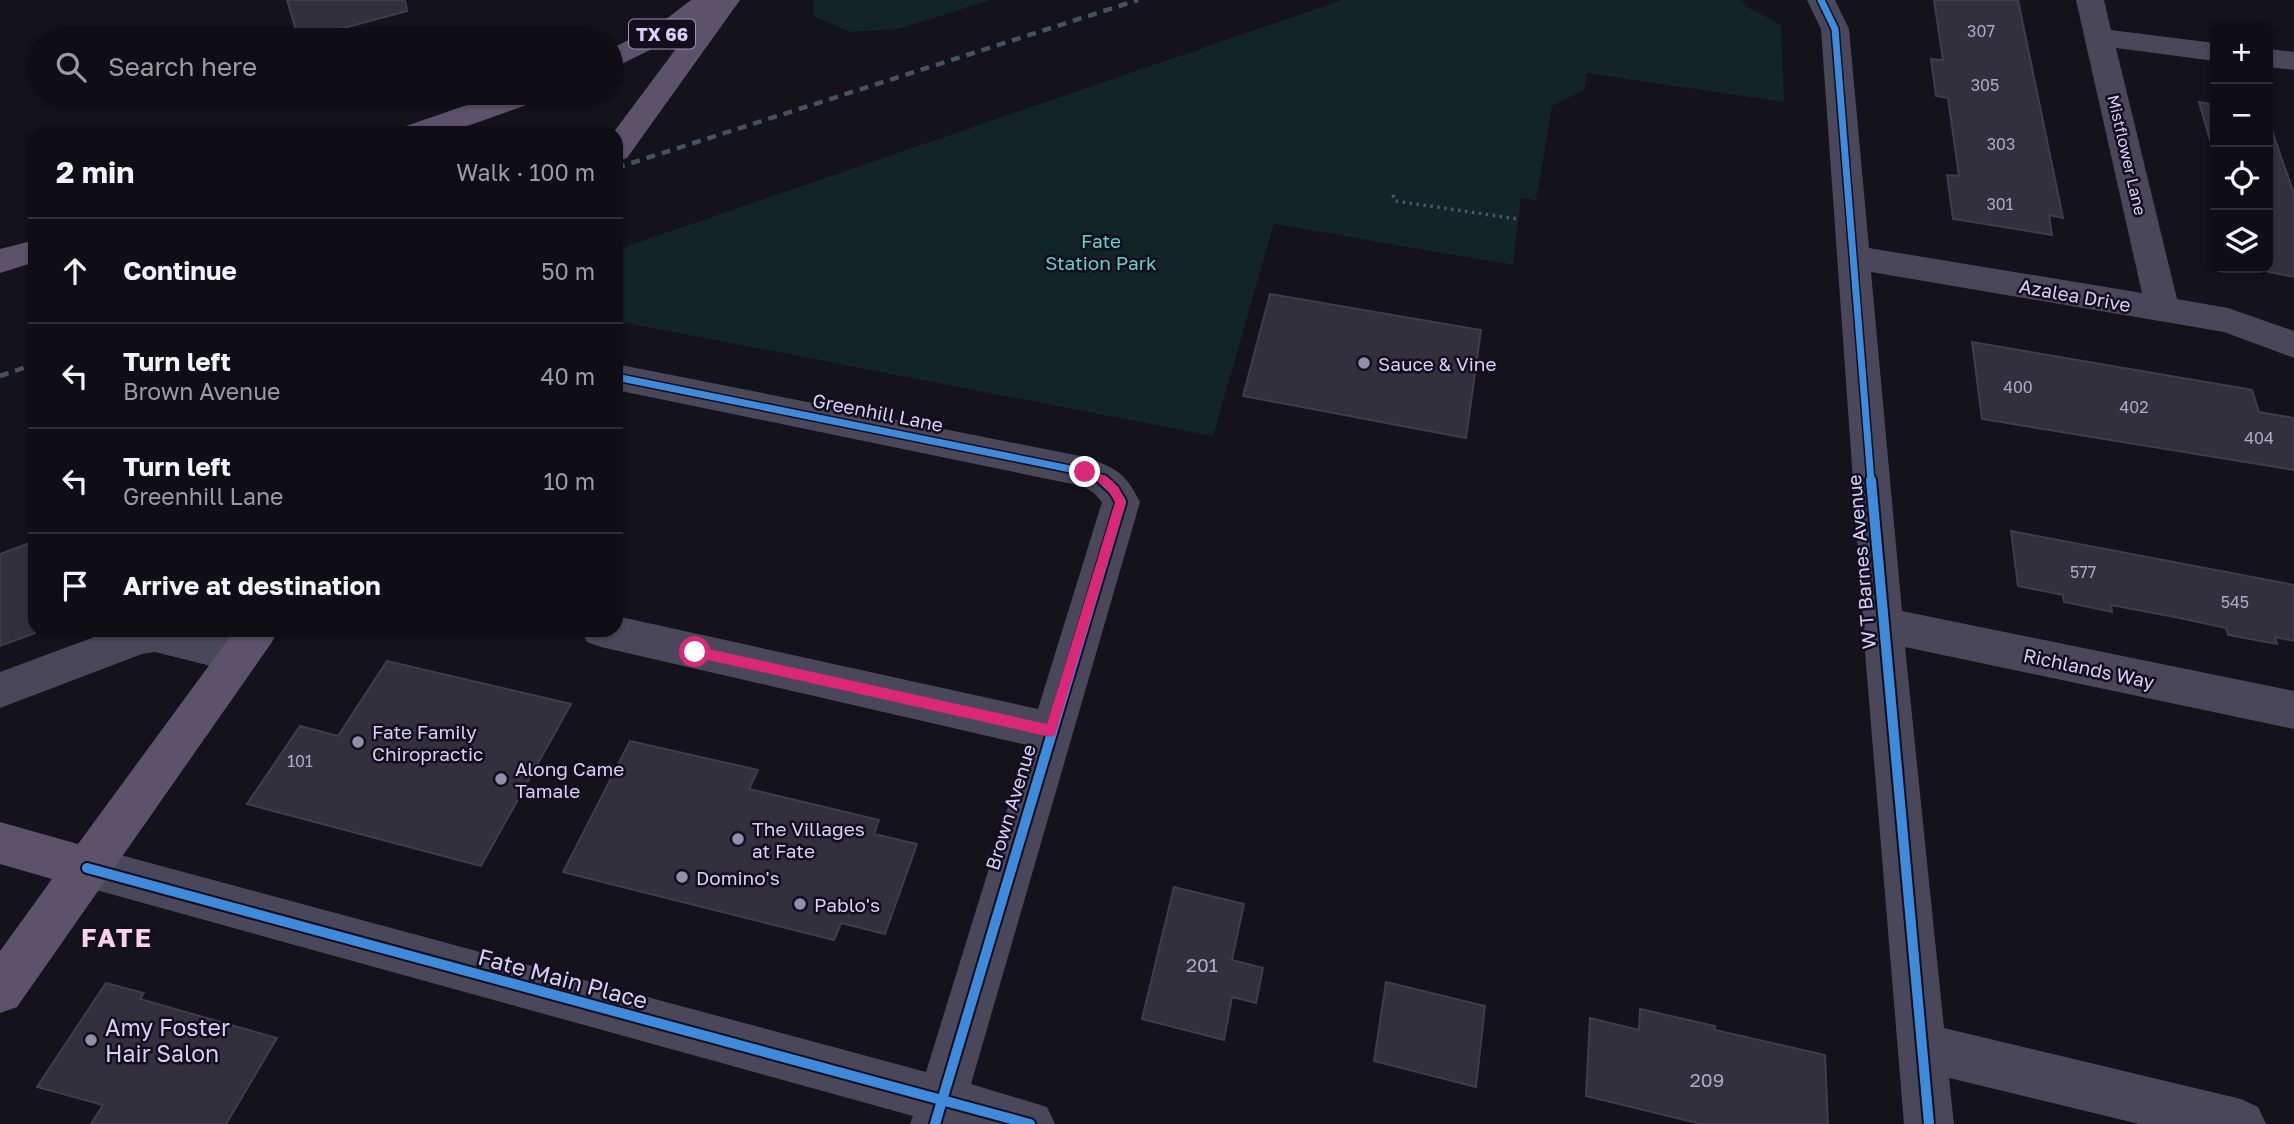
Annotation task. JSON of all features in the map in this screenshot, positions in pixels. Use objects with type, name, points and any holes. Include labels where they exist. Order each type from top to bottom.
[{"type":"main road","name":"TX 66","points":[[623,54],[671,29],[709,0]]},
{"type":"main road","points":[[623,140],[726,0]]},
{"type":"main road","points":[[437,126],[497,105]]},
{"type":"main road","points":[[0,261],[28,253]]},
{"type":"main road","points":[[0,990],[248,643]]},
{"type":"main road","name":"Fate Main Place","points":[[0,843],[87,869]]},
{"type":"street","name":"W T Barnes Avenue","points":[[1821,0],[1835,29],[1884,625],[1929,1124]]},
{"type":"street","name":"Mistflower Lane","points":[[2091,0],[2163,310]]},
{"type":"street","points":[[2099,37],[2210,50]]},
{"type":"street","points":[[2273,59],[2294,61]]},
{"type":"street","name":"Azalea Drive","points":[[1853,257],[2228,320],[2294,345]]},
{"type":"street","name":"Greenhill Lane","points":[[623,378],[1085,472],[1102,477],[1113,486],[1121,502]]},
{"type":"street","name":"Brown Avenue","points":[[938,1112],[1121,502]]},
{"type":"street","name":"Richlands Way","points":[[1884,625],[2294,710]]},
{"type":"street","points":[[623,635],[1051,731]]},
{"type":"street","points":[[0,690],[141,637]]},
{"type":"street","points":[[178,637],[248,643]]},
{"type":"street","name":"Fate Main Place","points":[[87,869],[938,1112],[1030,1124]]},
{"type":"street","points":[[1922,1046],[2241,1124]]},
{"type":"path","points":[[1393,195],[1395,201],[1518,219]]},
{"type":"green space","points":[[814,0],[991,0],[899,29],[850,32],[813,16]]},
{"type":"green space","name":"Fate Station Park","points":[[1342,0],[1741,0],[1748,7],[1781,25],[1784,102],[1587,73],[1584,90],[1552,106],[1536,201],[1521,198],[1513,265],[1274,224],[1213,436],[623,322],[623,248]]},
{"type":"building","points":[[287,0],[405,0],[407,11],[344,28],[295,28]]},
{"type":"building","points":[[1934,0],[2018,0],[2063,218],[2049,215],[2052,235],[1953,219],[1947,175],[1959,176],[1948,98],[1936,96],[1931,59],[1943,60]]},
{"type":"building","points":[[2199,102],[2210,104],[2210,140]]},
{"type":"building","points":[[2273,133],[2294,194],[2294,277],[2273,273]]},
{"type":"building","name":"Sauce & Vine","points":[[1270,294],[1481,330],[1466,438],[1243,396]]},
{"type":"building","points":[[1972,342],[2252,390],[2259,412],[2294,418],[2294,470],[1982,419]]},
{"type":"building","points":[[2011,531],[2294,585],[2294,641],[2275,637],[2277,644],[2228,635],[2226,628],[2111,605],[2112,612],[2064,602],[2063,595],[2018,586]]},
{"type":"building","points":[[28,544],[28,636],[0,646],[0,554]]},
{"type":"building","points":[[387,661],[571,704],[481,866],[247,804],[300,726],[338,736]]},
{"type":"building","name":"The Villages at Fate","points":[[630,741],[758,770],[749,789],[879,820],[874,834],[917,844],[885,934],[841,923],[834,940],[563,872]]},
{"type":"building","points":[[1174,887],[1244,904],[1232,960],[1263,968],[1256,1003],[1232,997],[1224,1040],[1142,1019]]},
{"type":"building","points":[[1386,982],[1485,1006],[1476,1087],[1374,1061]]},
{"type":"building","points":[[106,983],[144,993],[140,999],[277,1038],[226,1124],[91,1124],[103,1105],[37,1087]]},
{"type":"building","points":[[1640,1009],[1715,1026],[1715,1030],[1825,1055],[1828,1124],[1701,1124],[1586,1096],[1590,1018],[1639,1030]]},
{"type":"railway","points":[[623,166],[1138,0]]},
{"type":"railway","points":[[0,376],[28,366]]},
{"type":"cycle path","points":[[1821,0],[1835,29],[1886,664],[1929,1124]]},
{"type":"cycle path","points":[[623,378],[1085,472],[1107,482],[1121,502],[935,1124]]},
{"type":"cycle path","points":[[87,868],[1030,1124]]},
{"type":"place","name":"Sauce & Vine","points":[[1364,363]]},
{"type":"place","name":"Fate Family Chiropractic","points":[[358,742]]},
{"type":"place","name":"Along Came Tamale","points":[[501,779]]},
{"type":"place","name":"The Villages at Fate","points":[[738,839]]},
{"type":"place","name":"Domino's","points":[[682,877]]},
{"type":"place","name":"Pablo's","points":[[800,904]]},
{"type":"place","name":"Amy Foster Hair Salon","points":[[91,1040]]},
{"type":"district","name":"FATE","points":[[117,937]]},
{"type":"route","points":[[695,652],[1051,731],[1121,502],[1113,486],[1102,477],[1085,472]]}]
